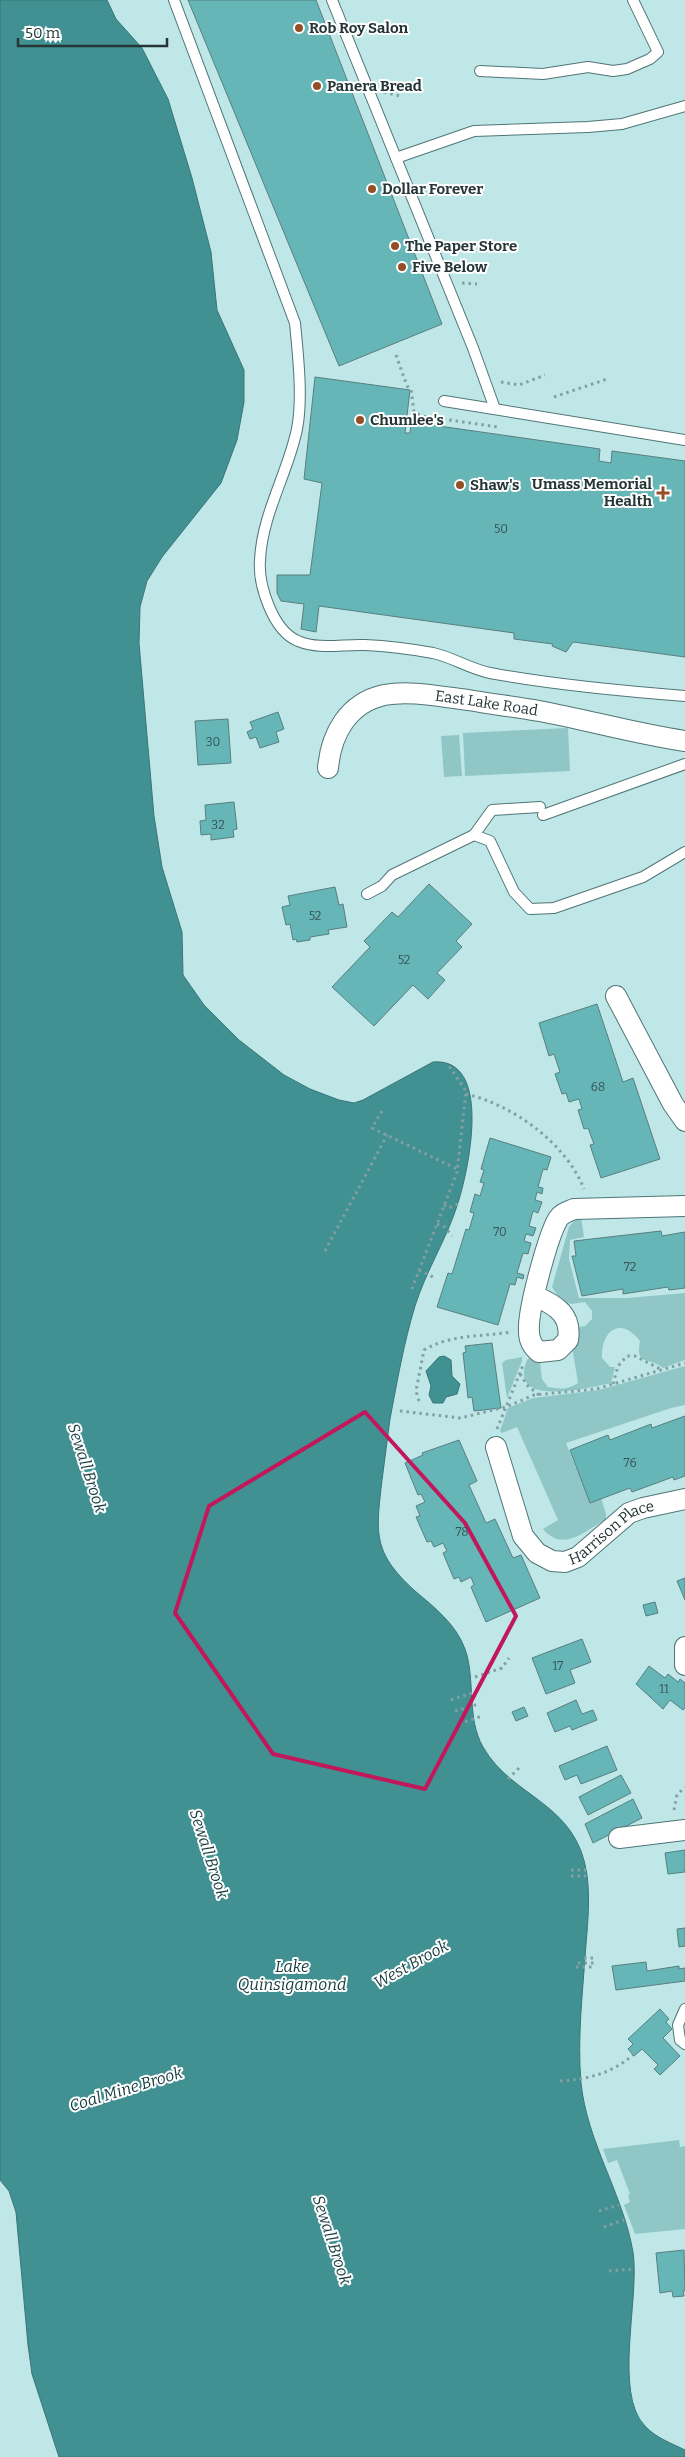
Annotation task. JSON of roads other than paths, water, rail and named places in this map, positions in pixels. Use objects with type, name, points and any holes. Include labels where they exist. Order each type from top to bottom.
[{"type":"street","name":"East Lake Road","points":[[328,768],[334,740],[347,716],[370,700],[383,695],[401,693],[440,696],[539,711],[651,736],[685,741]]},
{"type":"street","points":[[616,996],[673,1104],[685,1121]]},
{"type":"street","points":[[535,1296],[560,1310],[567,1320],[568,1340],[558,1350],[544,1353],[536,1349],[531,1340],[529,1328],[535,1296],[550,1240],[558,1220],[564,1212],[586,1209],[685,1206]]},
{"type":"street","name":"Harrison Place","points":[[496,1447],[523,1536],[537,1553],[552,1561],[565,1562],[578,1557],[629,1513],[685,1499]]},
{"type":"street","points":[[685,1648],[685,1664]]},
{"type":"street","points":[[619,1838],[685,1830]]},
{"type":"lane","points":[[174,0],[295,324],[299,365],[297,428],[265,525],[259,561],[268,607],[280,627],[296,641],[312,646],[365,645],[434,654],[488,672],[564,684],[685,696]]},
{"type":"lane","points":[[332,0],[495,409]]},
{"type":"lane","points":[[480,71],[544,74],[588,68],[613,71],[627,70],[638,66],[658,52],[634,0]]},
{"type":"lane","points":[[396,158],[474,130],[588,127],[622,124],[685,106]]},
{"type":"lane","points":[[444,401],[685,440]]},
{"type":"lane","points":[[367,894],[382,886],[392,875],[474,835],[492,810],[542,811],[685,764]]},
{"type":"lane","points":[[474,835],[490,841],[514,892],[530,909],[554,908],[643,877],[685,852]]},
{"type":"lane","points":[[685,2009],[678,2025],[680,2040],[685,2044]]},
{"type":"water","name":"Lake Quinsigamond","points":[[0,0],[107,0],[116,19],[142,48],[168,99],[192,178],[211,252],[217,310],[244,370],[244,402],[237,440],[221,483],[162,557],[147,581],[140,607],[139,643],[154,816],[162,867],[182,932],[183,975],[204,1005],[239,1040],[284,1075],[310,1089],[339,1100],[354,1103],[433,1062],[452,1065],[464,1078],[470,1097],[472,1120],[470,1145],[462,1190],[452,1219],[415,1306],[401,1362],[390,1419],[382,1480],[378,1528],[380,1541],[391,1565],[415,1591],[444,1617],[461,1640],[468,1661],[475,1723],[483,1747],[510,1779],[558,1816],[571,1832],[581,1851],[587,1875],[589,1901],[580,2031],[581,2083],[590,2126],[622,2209],[633,2252],[634,2271],[629,2369],[631,2391],[636,2411],[645,2426],[659,2437],[685,2450],[685,2457],[59,2457],[32,2374],[16,2212],[9,2191],[0,2180]]},
{"type":"water","points":[[444,1356],[451,1360],[452,1376],[460,1384],[457,1394],[446,1397],[443,1403],[433,1403],[429,1395],[431,1386],[426,1371],[439,1357]]},
{"type":"place","name":"Rob Roy Salon","points":[[299,28]]},
{"type":"place","name":"Panera Bread","points":[[317,86]]},
{"type":"place","name":"Dollar Forever","points":[[372,189]]},
{"type":"place","name":"The Paper Store","points":[[395,246]]},
{"type":"place","name":"Five Below","points":[[402,267]]},
{"type":"place","name":"Chumlee's","points":[[360,420]]},
{"type":"place","name":"Shaw's","points":[[460,485]]},
{"type":"place","name":"Umass Memorial Health","points":[[663,493]]},
{"type":"water label","name":"Sewall Brook","points":[[87,1468]]},
{"type":"water label","name":"Sewall Brook","points":[[209,1854]]},
{"type":"water label","name":"West Brook","points":[[411,1964]]},
{"type":"water label","name":"Coal Mine Brook","points":[[126,2089]]},
{"type":"water label","name":"Sewall Brook","points":[[332,2240]]}]
